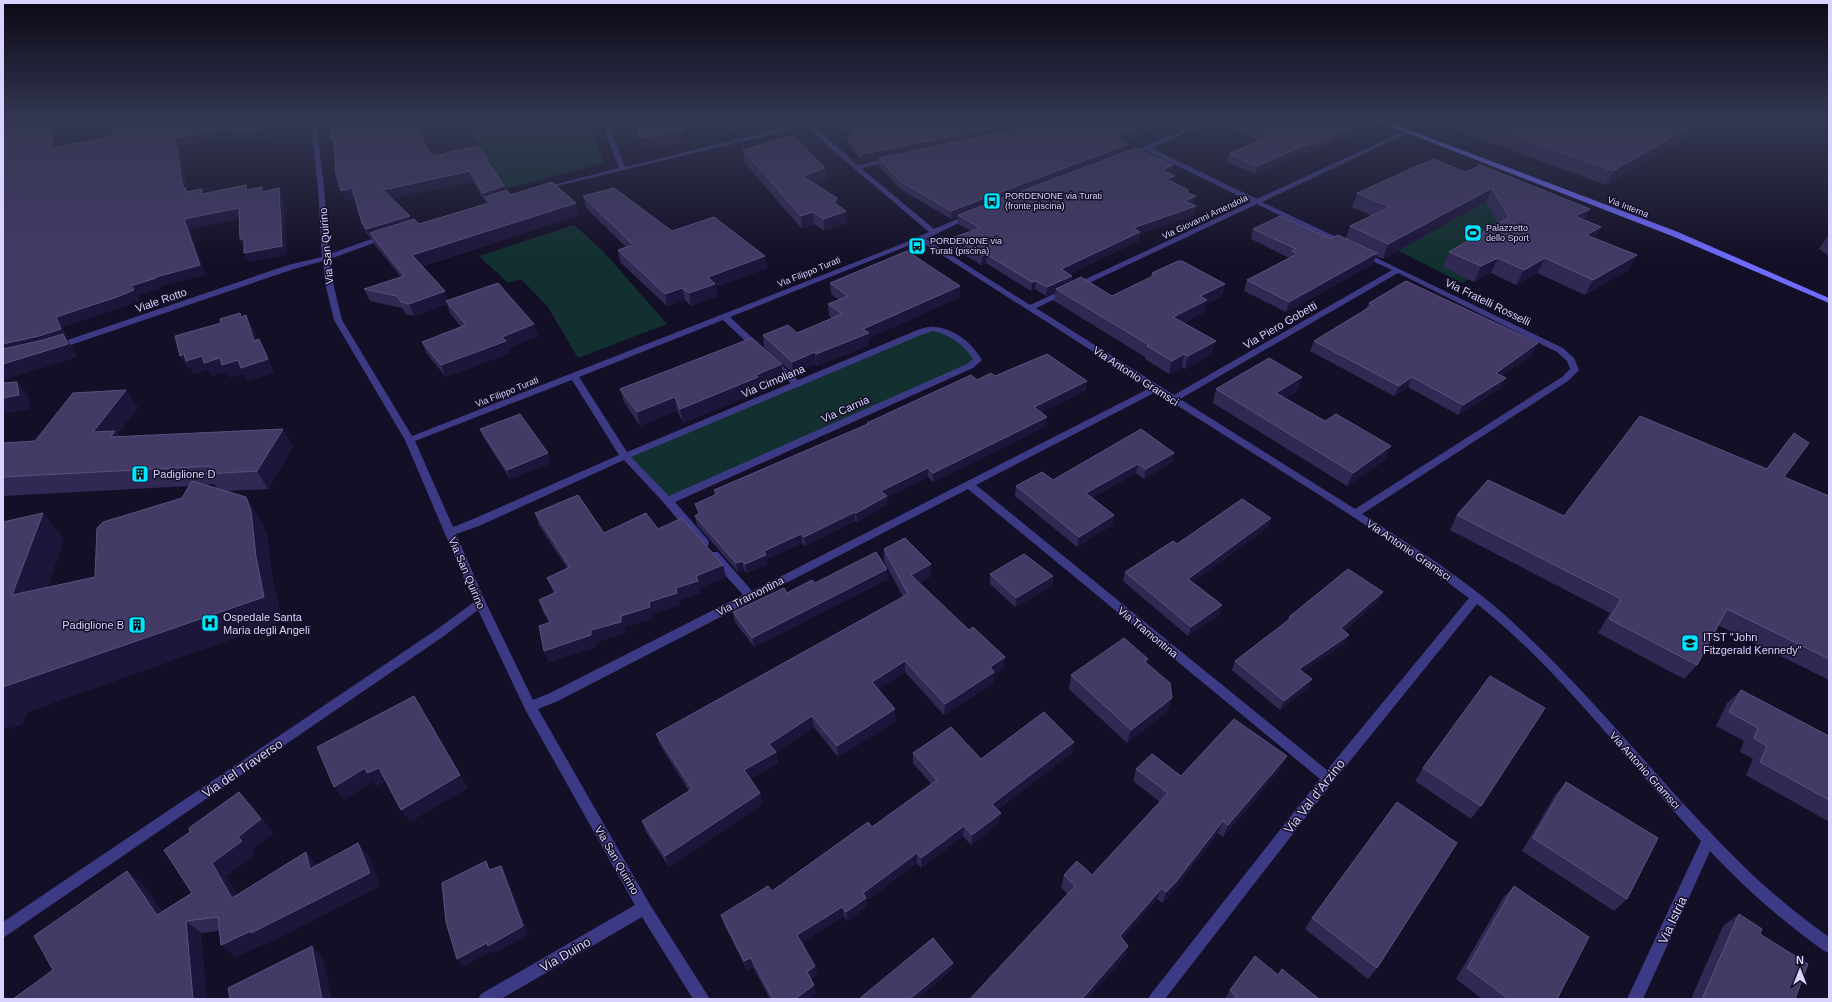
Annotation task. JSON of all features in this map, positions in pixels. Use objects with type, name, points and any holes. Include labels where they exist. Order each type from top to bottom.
[{"type":"street","name":"Via San Quirino","points":[[318,166],[326,258],[330,287],[338,320],[410,440],[480,603],[530,707],[644,908],[702,999]]},
{"type":"street","points":[[533,191],[631,166]]},
{"type":"street","points":[[856,167],[862,166]]},
{"type":"street","name":"Via Fratelli Rosselli","points":[[1183,166],[1560,350],[1571,360],[1576,370],[1565,379],[1355,514]]},
{"type":"street","name":"Via Giovanni Amendola","points":[[1030,308],[1334,166]]},
{"type":"street","name":"Via Interna","points":[[1498,166],[1675,234],[1829,301]]},
{"type":"street","points":[[856,167],[934,232]]},
{"type":"street","name":"Via Filippo Turati","points":[[410,440],[920,239],[978,212]]},
{"type":"street","name":"Viale Rotto","points":[[49,350],[291,267],[326,258],[390,236]]},
{"type":"street","name":"Via Antonio Gramsci","points":[[920,239],[1355,514],[1421,557],[1476,597],[1510,626],[1555,670],[1708,841],[1773,904],[1800,927],[1829,946]]},
{"type":"street","name":"Via Piero Gobetti","points":[[1173,399],[1398,270]]},
{"type":"street","points":[[725,317],[797,384]]},
{"type":"street","name":"Via Cimoliana","points":[[450,532],[475,523],[625,456],[918,333],[931,329]]},
{"type":"street","name":"Via Carnia","points":[[668,501],[970,366],[978,360],[974,352],[946,331],[931,329]]},
{"type":"street","points":[[574,376],[625,456],[668,501],[750,596]]},
{"type":"street","name":"Via Tramontina","points":[[530,707],[554,697],[1156,389]]},
{"type":"street","name":"Via Tramontina","points":[[969,485],[1328,778]]},
{"type":"street","name":"Via Val d'Arzino","points":[[1156,999],[1328,778],[1476,597]]},
{"type":"street","name":"Via del Traverso","points":[[3,931],[434,637],[480,603]]},
{"type":"street","name":"Via Istria","points":[[1636,999],[1708,841]]},
{"type":"street","name":"Via Duino","points":[[486,999],[644,908]]},
{"type":"green space","points":[[485,166],[593,166],[496,191]]},
{"type":"green space","name":"Palazzetto dello Sport","points":[[1460,183],[1566,222],[1462,283],[1357,230]]},
{"type":"green space","points":[[574,225],[603,251],[667,324],[578,358],[548,307],[521,279],[508,283],[479,256]]},
{"type":"green space","points":[[931,329],[952,335],[970,348],[978,360],[668,501],[625,456]]},
{"type":"building","points":[[3,166],[179,166],[183,188],[186,188],[185,192],[202,189],[202,194],[246,185],[247,190],[262,187],[262,192],[279,188],[282,246],[244,253],[244,239],[240,239],[239,208],[184,219],[200,265],[156,277],[131,286],[134,290],[56,317],[61,329],[39,336],[3,344]]},
{"type":"building","points":[[336,166],[491,166],[504,186],[483,193],[470,171],[383,190],[410,216],[366,229],[362,223],[352,188],[341,191],[336,174]]},
{"type":"building","points":[[757,166],[823,166],[825,168],[803,176],[837,198],[834,203],[846,211],[824,219],[813,212],[801,216]]},
{"type":"building","points":[[886,166],[1071,166],[951,211],[900,181]]},
{"type":"building","points":[[1089,166],[1171,166],[1162,170],[1175,176],[1166,179],[1189,190],[1186,192],[1196,196],[1185,201],[1196,206],[1133,228],[1140,232],[1061,269],[1072,276],[1047,287],[1036,281],[1032,282],[986,254],[982,256],[952,238],[980,228],[958,215]]},
{"type":"building","points":[[1418,166],[1450,166],[1465,172],[1482,166],[1590,209],[1575,216],[1601,227],[1586,235],[1637,255],[1593,280],[1545,258],[1524,270],[1498,258],[1481,266],[1449,252],[1509,217],[1492,188],[1388,244],[1350,226],[1390,207],[1357,193]]},
{"type":"building","points":[[1598,166],[1622,166],[1613,171]]},
{"type":"building","points":[[552,182],[576,203],[412,255],[445,291],[409,304],[401,302],[397,296],[364,289],[404,276],[370,233],[414,219],[419,224],[489,203],[485,197],[507,190],[510,195]]},
{"type":"building","points":[[614,188],[672,231],[714,217],[765,256],[708,277],[715,284],[689,293],[682,288],[665,294],[618,250],[633,245],[583,196]]},
{"type":"building","points":[[1280,216],[1330,239],[1338,235],[1377,253],[1289,302],[1247,280],[1297,254],[1292,251],[1296,249],[1253,229]]},
{"type":"building","points":[[907,251],[960,286],[863,329],[869,333],[816,354],[815,352],[792,362],[763,335],[788,325],[797,333],[842,314],[828,304],[848,296],[830,283]]},
{"type":"building","points":[[1178,261],[1182,261],[1225,284],[1200,296],[1207,300],[1173,317],[1216,341],[1188,356],[1184,354],[1172,361],[1147,346],[1149,345],[1056,289],[1081,277],[1112,296],[1155,275],[1152,273]]},
{"type":"building","points":[[1406,281],[1538,343],[1496,373],[1506,378],[1463,405],[1412,377],[1399,386],[1314,341],[1373,305],[1369,303]]},
{"type":"building","points":[[498,283],[534,324],[502,337],[506,341],[441,365],[422,342],[466,325],[446,301]]},
{"type":"building","points":[[240,313],[241,317],[246,315],[254,341],[259,339],[268,359],[241,368],[238,360],[222,365],[220,358],[204,363],[202,356],[186,361],[184,354],[180,356],[175,336],[221,323],[220,319]]},
{"type":"building","points":[[63,334],[68,344],[3,364],[3,349]]},
{"type":"building","points":[[752,338],[782,364],[756,375],[758,377],[680,409],[675,397],[637,412],[620,389]]},
{"type":"building","points":[[1047,354],[1087,381],[1034,407],[1047,417],[933,473],[928,468],[881,491],[887,496],[856,513],[855,512],[804,537],[801,534],[764,551],[766,555],[745,564],[742,561],[736,563],[695,516],[700,513],[695,504],[717,494],[714,490],[868,424],[867,423],[971,375],[977,380],[991,373],[995,376]]},
{"type":"building","points":[[1269,358],[1302,377],[1276,393],[1325,421],[1336,414],[1391,446],[1353,473],[1216,389]]},
{"type":"building","points":[[17,382],[19,395],[3,398],[3,383]]},
{"type":"building","points":[[126,390],[93,432],[115,431],[111,437],[283,429],[257,471],[206,474],[211,466],[3,477],[3,443],[35,441],[73,393]]},
{"type":"building","points":[[520,414],[548,453],[507,470],[480,429]]},
{"type":"building","points":[[1640,416],[1767,469],[1794,433],[1809,443],[1784,477],[1829,496],[1829,659],[1727,609],[1697,665],[1609,619],[1621,599],[1457,515],[1488,480],[1564,516]]},
{"type":"building","points":[[1141,429],[1174,453],[1146,469],[1138,464],[1086,493],[1114,515],[1079,537],[1016,486],[1042,472],[1053,480]]},
{"type":"building","name":"Padiglione B","points":[[192,481],[246,497],[251,511],[256,557],[264,597],[3,687],[3,522],[43,513],[12,595],[95,577],[97,528],[103,522],[182,498]]},
{"type":"building","points":[[578,495],[604,533],[646,513],[658,529],[682,518],[723,565],[696,576],[698,581],[676,588],[677,593],[649,602],[650,607],[621,616],[621,622],[591,630],[591,635],[544,651],[539,626],[551,622],[539,600],[556,592],[547,578],[570,567],[535,513]]},
{"type":"building","points":[[1242,499],[1271,518],[1188,579],[1222,605],[1191,627],[1125,572],[1173,541],[1177,544]]},
{"type":"building","points":[[905,538],[931,564],[911,575],[969,630],[973,627],[1005,657],[990,667],[994,672],[945,704],[905,661],[872,682],[895,709],[837,746],[812,716],[769,744],[776,752],[744,770],[760,793],[665,856],[642,821],[692,789],[656,734],[908,594],[884,549]]},
{"type":"building","points":[[876,552],[887,569],[752,638],[733,612],[784,588],[787,593],[812,580],[815,583]]},
{"type":"building","points":[[1024,554],[1053,576],[1016,598],[990,574]]},
{"type":"building","points":[[1348,569],[1383,592],[1341,628],[1349,635],[1299,669],[1312,679],[1284,701],[1235,661],[1291,618],[1289,617]]},
{"type":"building","points":[[1124,638],[1148,659],[1144,661],[1170,683],[1172,698],[1131,730],[1071,675]]},
{"type":"building","points":[[1490,676],[1545,708],[1481,806],[1423,768]]},
{"type":"building","points":[[1741,690],[1829,736],[1829,800],[1760,762],[1767,746],[1754,738],[1758,728],[1729,712]]},
{"type":"building","points":[[414,696],[460,775],[401,810],[379,768],[367,773],[365,768],[334,787],[317,747]]},
{"type":"building","points":[[1044,712],[1074,742],[992,804],[1001,813],[972,835],[964,826],[921,858],[917,853],[863,893],[866,898],[846,912],[842,907],[797,935],[815,966],[807,972],[814,985],[795,999],[773,999],[751,958],[744,961],[721,915],[768,886],[772,891],[868,822],[872,827],[937,780],[913,753],[951,727],[981,759]]},
{"type":"building","points":[[1234,719],[1287,756],[1228,825],[1223,821],[1175,883],[1166,892],[1162,888],[1120,936],[1128,946],[1082,999],[970,999],[1075,886],[1064,875],[1077,861],[1092,875],[1168,793],[1136,769],[1152,754],[1181,776]]},
{"type":"building","points":[[1566,782],[1658,838],[1627,899],[1533,838]]},
{"type":"building","points":[[239,792],[261,819],[238,837],[242,841],[212,863],[232,898],[306,852],[310,869],[358,843],[370,873],[251,933],[251,931],[221,945],[218,917],[186,921],[193,999],[13,999],[53,970],[34,936],[127,871],[157,915],[192,893],[164,850],[190,832],[189,828]]},
{"type":"building","points":[[1397,802],[1457,843],[1377,968],[1312,918]]},
{"type":"building","points":[[486,861],[489,870],[501,866],[523,926],[488,946],[487,943],[457,959],[446,922],[442,883]]},
{"type":"building","points":[[1514,886],[1589,937],[1557,999],[1509,999],[1467,968]]},
{"type":"building","points":[[1739,914],[1762,929],[1760,934],[1808,964],[1795,999],[1702,999]]},
{"type":"building","points":[[933,938],[953,963],[910,999],[859,999]]},
{"type":"building","points":[[312,946],[322,999],[230,999],[228,988]]},
{"type":"building","points":[[1255,956],[1278,975],[1282,969],[1319,999],[1235,999],[1236,997],[1230,990]]},
{"type":"place","name":"PORDENONE via Turati (fronte piscina)","points":[[992,201]]},
{"type":"place","name":"Palazzetto dello Sport","points":[[1473,233]]},
{"type":"place","name":"PORDENONE via Turati (piscina)","points":[[917,246]]},
{"type":"place","name":"Padiglione D","points":[[140,474]]},
{"type":"place","name":"Ospedale Santa Maria degli Angeli","points":[[210,623]]},
{"type":"place","name":"Padiglione B","points":[[137,625]]},
{"type":"place","name":"ITST \"John Fitzgerald Kennedy\"","points":[[1690,643]]}]
